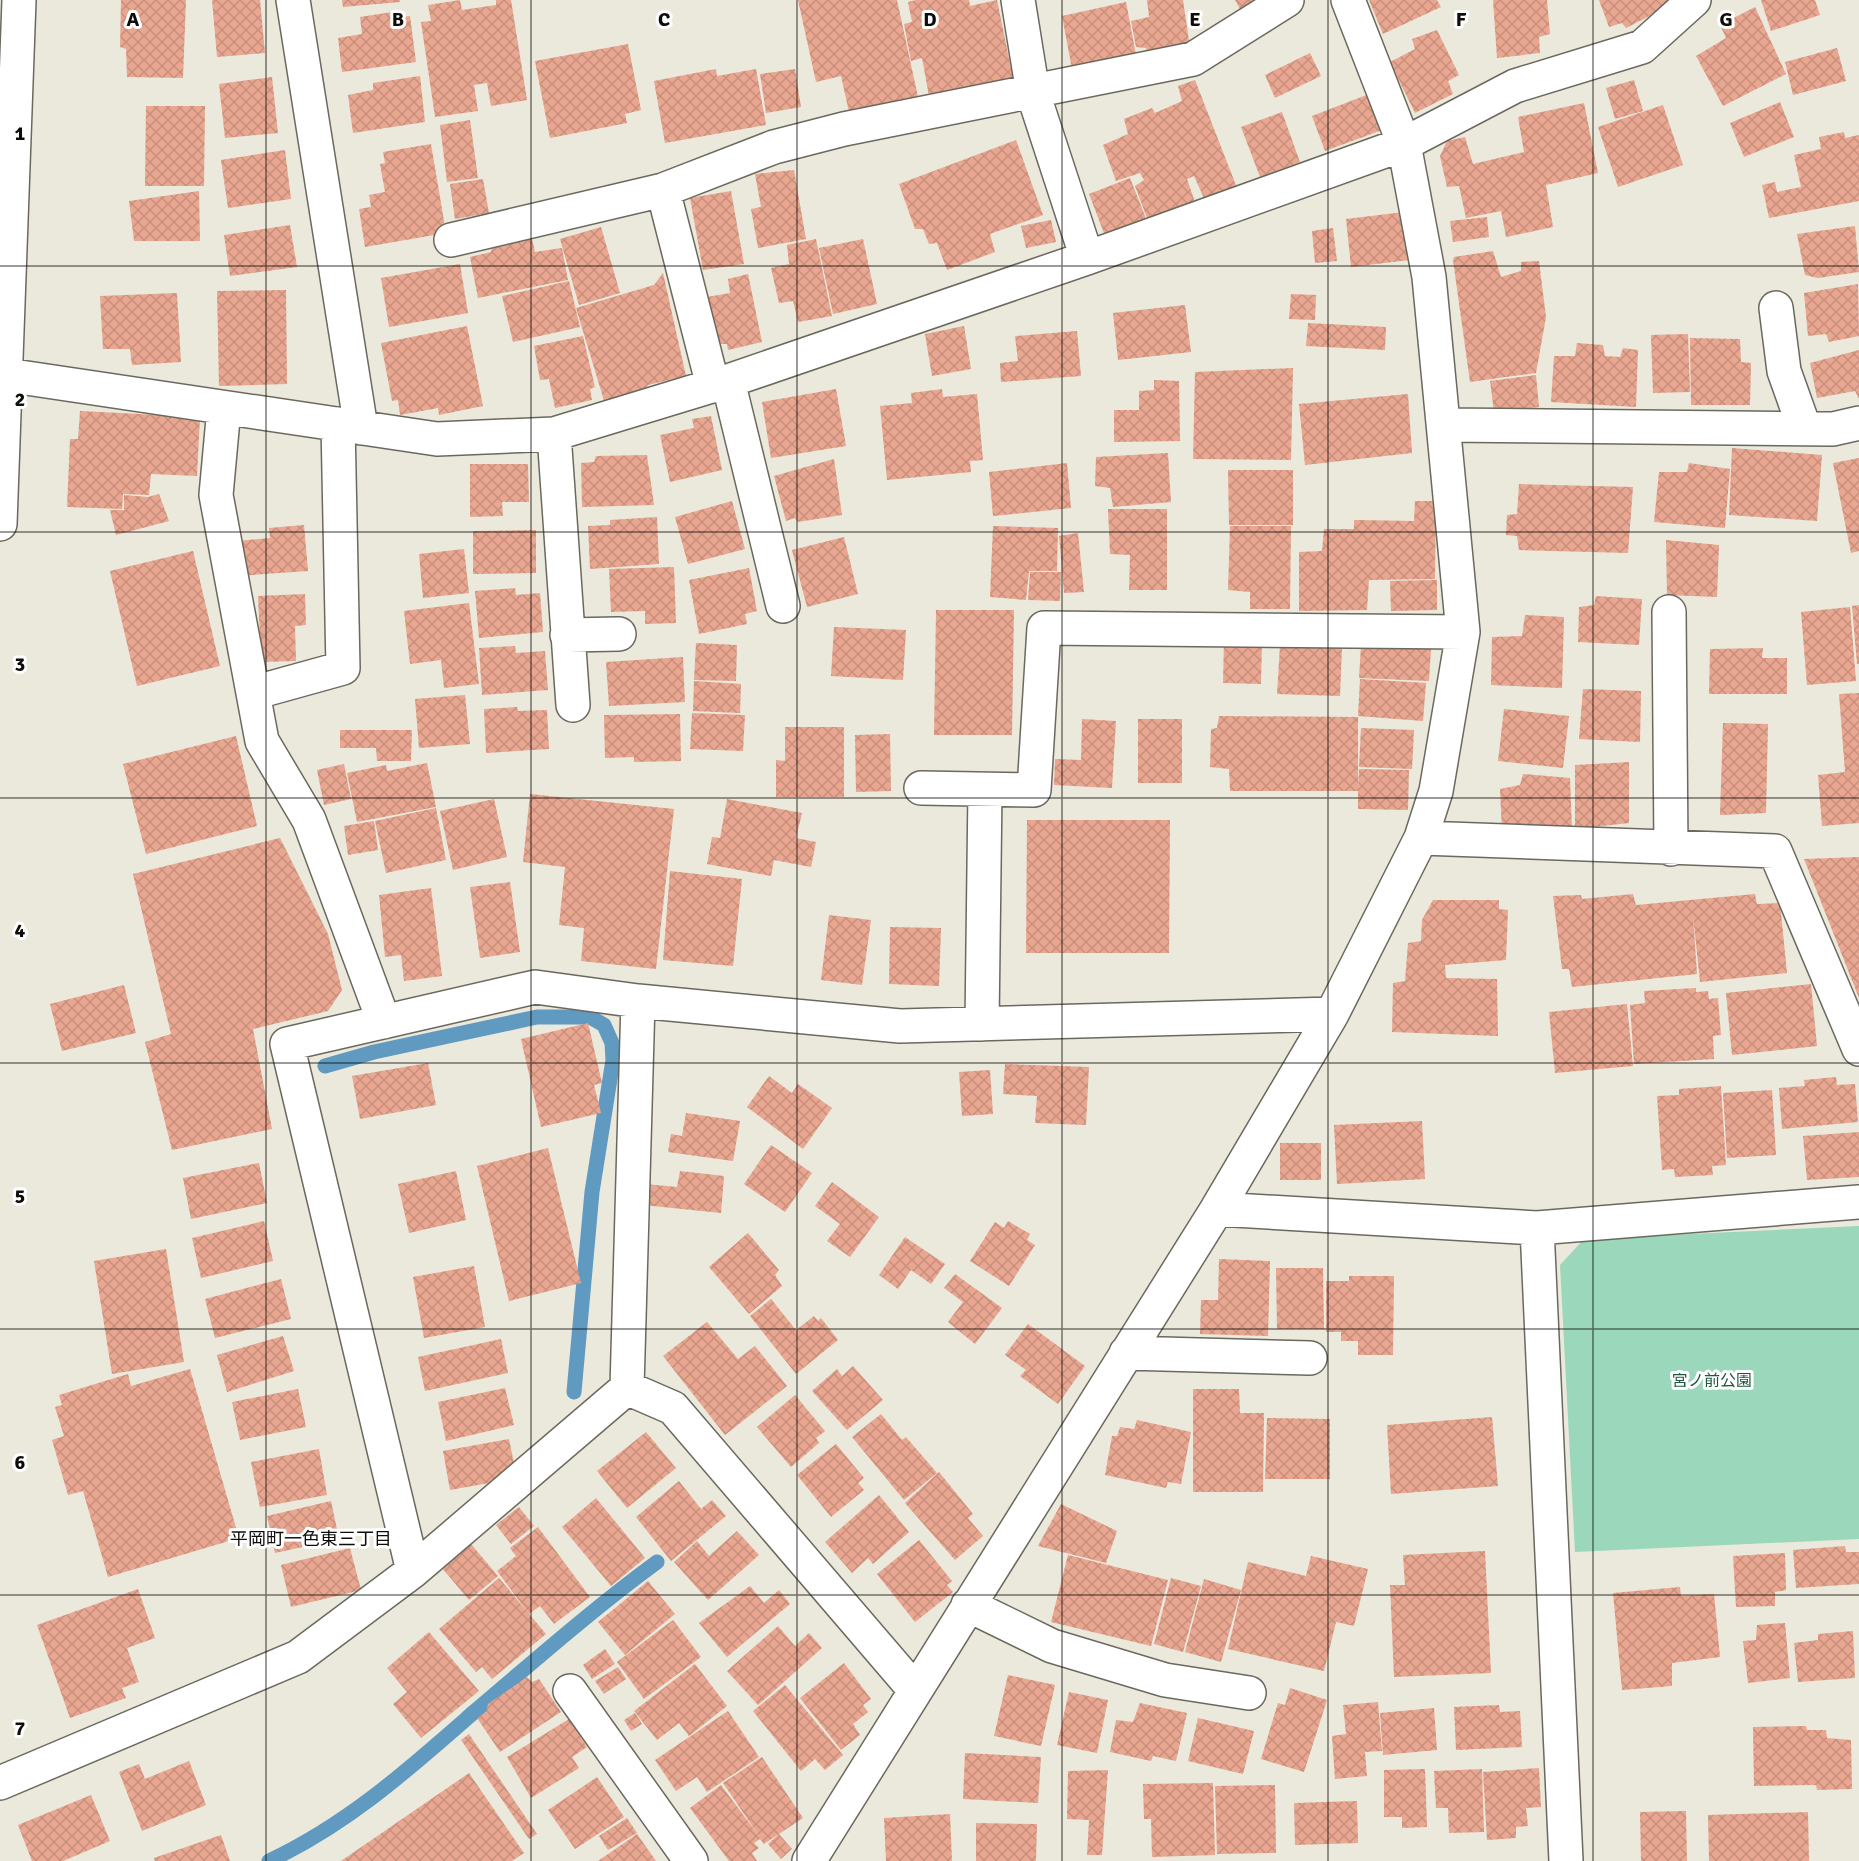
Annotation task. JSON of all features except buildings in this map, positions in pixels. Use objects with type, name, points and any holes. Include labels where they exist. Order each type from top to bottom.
[{"type":"street","points":[[0,524],[3,374],[19,0]]},
{"type":"street","points":[[253,693],[343,668],[350,426],[293,0]]},
{"type":"street","points":[[1018,0],[1033,93],[1087,258]]},
{"type":"street","points":[[451,240],[663,189],[774,147],[843,129],[1033,93],[1192,59],[1287,0]]},
{"type":"street","points":[[810,1861],[914,1689],[1217,1209],[1332,1014],[1421,838],[1436,791],[1463,632],[1429,276],[1404,144],[1348,0]]},
{"type":"street","points":[[3,374],[437,439],[554,434],[720,383],[1087,258],[1404,144],[1515,86],[1642,47],[1694,0]]},
{"type":"street","points":[[663,189],[783,606]]},
{"type":"street","points":[[1776,308],[1784,371],[1804,427]]},
{"type":"street","points":[[224,408],[216,495],[262,741],[309,820],[384,1022]]},
{"type":"street","points":[[1444,425],[1833,429],[1859,423]]},
{"type":"street","points":[[554,434],[573,705]]},
{"type":"street","points":[[1668,612],[1671,849]]},
{"type":"street","points":[[921,788],[1034,790],[1044,628],[1463,632]]},
{"type":"street","points":[[567,635],[619,634]]},
{"type":"street","points":[[982,1024],[985,790]]},
{"type":"street","points":[[1421,838],[1671,849],[1775,851],[1859,1049]]},
{"type":"street","points":[[413,1570],[287,1044],[535,987],[638,1002],[900,1026],[1332,1014]]},
{"type":"street","points":[[0,1783],[298,1657],[413,1570],[627,1388],[638,1002]]},
{"type":"street","points":[[1217,1209],[1538,1228],[1859,1202]]},
{"type":"street","points":[[1538,1228],[1566,1861]]},
{"type":"street","points":[[1126,1353],[1310,1359]]},
{"type":"street","points":[[627,1388],[673,1408],[914,1689]]},
{"type":"street","points":[[968,1605],[1052,1646],[1165,1680],[1249,1693]]},
{"type":"street","points":[[570,1691],[691,1861]]},
{"type":"green space","name":"宮ノ前公園","points":[[1859,1226],[1859,1539],[1575,1552],[1560,1265],[1584,1239]]},
{"type":"waterway","points":[[325,1066],[374,1052],[537,1017],[590,1017],[604,1025],[612,1043],[613,1060],[592,1192],[574,1392]]},
{"type":"waterway","points":[[269,1861],[325,1830],[377,1794],[564,1636],[657,1562]]},
{"type":"district","name":"平岡町一色東三丁目","points":[[311,1539]]}]
